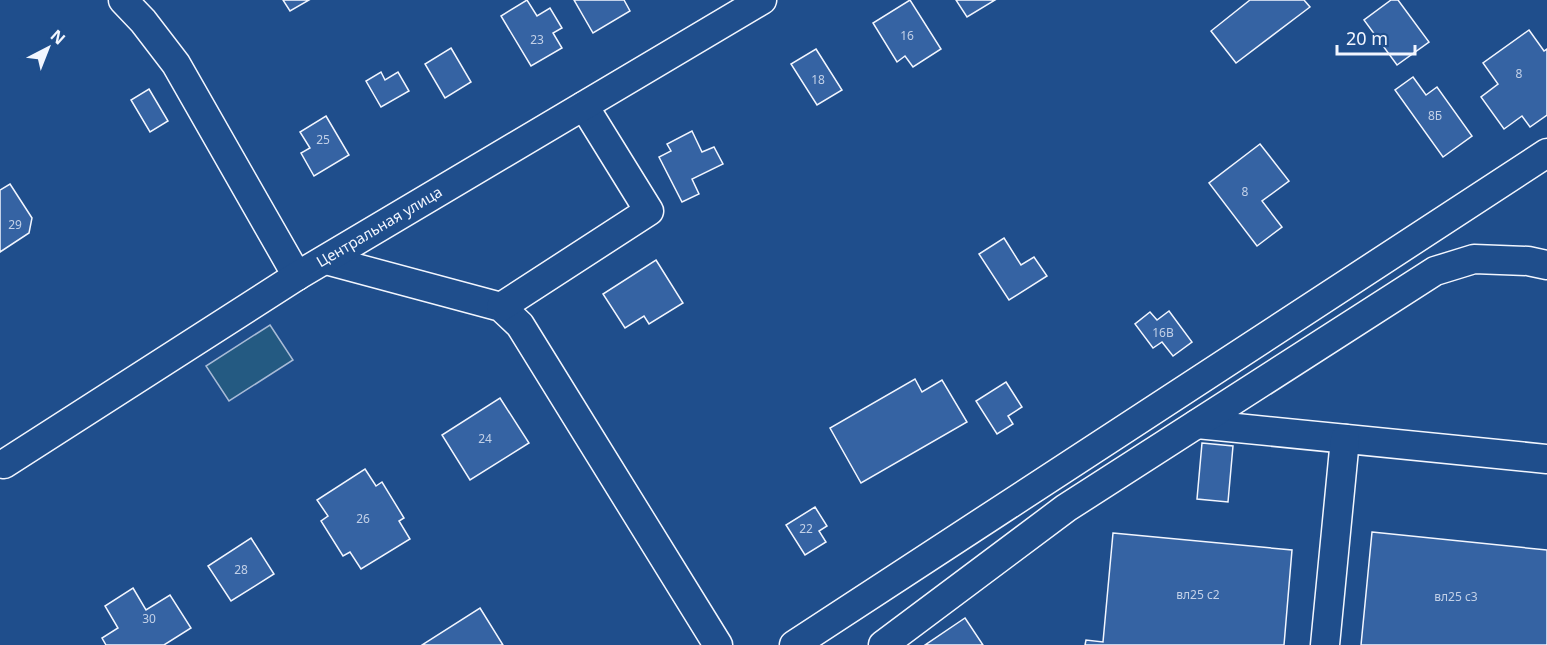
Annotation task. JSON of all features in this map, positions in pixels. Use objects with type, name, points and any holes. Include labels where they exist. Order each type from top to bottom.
[{"type":"street","points":[[123,0],[143,21],[176,64],[297,276]]},
{"type":"street","name":"Центральная улица","points":[[4,464],[297,276],[762,0]]},
{"type":"street","points":[[501,307],[650,211],[584,106]]},
{"type":"street","points":[[794,645],[1547,153]]},
{"type":"street","points":[[883,645],[1066,508],[1435,271],[1474,259],[1528,261],[1547,265]]},
{"type":"street","points":[[326,260],[501,307],[520,325],[718,645]]},
{"type":"street","points":[[1197,424],[1547,459]]},
{"type":"street","points":[[1325,645],[1346,439]]},
{"type":"shaded area","points":[[270,325],[293,360],[229,401],[206,366]]},
{"type":"building","points":[[283,0],[309,0],[290,11]]},
{"type":"building","points":[[527,0],[537,16],[550,8],[562,28],[553,33],[562,48],[531,66],[501,16]]},
{"type":"building","points":[[574,0],[624,0],[630,11],[593,33]]},
{"type":"building","points":[[910,0],[941,49],[913,67],[905,56],[897,62],[873,23]]},
{"type":"building","points":[[956,0],[995,0],[967,17]]},
{"type":"building","points":[[1250,0],[1304,0],[1310,7],[1236,63],[1211,31]]},
{"type":"building","points":[[1391,0],[1398,0],[1429,42],[1397,65],[1364,20]]},
{"type":"building","points":[[1529,30],[1544,51],[1547,49],[1547,115],[1530,127],[1522,116],[1504,129],[1481,97],[1498,84],[1483,63]]},
{"type":"building","points":[[451,48],[471,82],[445,98],[425,64]]},
{"type":"building","points":[[816,49],[842,90],[817,105],[791,64]]},
{"type":"building","points":[[381,72],[385,80],[398,72],[409,91],[381,107],[366,81]]},
{"type":"building","points":[[1413,77],[1426,95],[1437,87],[1472,136],[1443,157],[1395,90]]},
{"type":"building","points":[[149,89],[168,121],[150,132],[131,100]]},
{"type":"building","points":[[326,116],[349,155],[314,176],[301,153],[310,148],[300,132]]},
{"type":"building","points":[[692,131],[702,152],[714,147],[723,164],[692,179],[699,194],[682,202],[659,157],[671,151],[667,144]]},
{"type":"building","points":[[1260,144],[1289,181],[1262,201],[1282,227],[1257,246],[1209,183]]},
{"type":"building","points":[[10,184],[32,218],[29,233],[0,252],[0,190]]},
{"type":"building","points":[[1004,238],[1021,265],[1034,257],[1047,276],[1009,300],[979,254]]},
{"type":"building","points":[[656,260],[683,303],[649,324],[644,316],[625,328],[603,294]]},
{"type":"building","points":[[1169,311],[1192,342],[1173,356],[1162,342],[1153,348],[1135,324],[1150,312],[1157,320]]},
{"type":"building","points":[[915,379],[922,392],[942,380],[967,422],[861,483],[830,428]]},
{"type":"building","points":[[1006,382],[1022,407],[1008,416],[1013,424],[997,434],[976,401]]},
{"type":"building","points":[[500,398],[529,443],[470,480],[442,435]]},
{"type":"building","points":[[1202,443],[1233,446],[1228,502],[1197,499]]},
{"type":"building","points":[[365,469],[376,486],[382,482],[404,518],[399,521],[410,539],[361,569],[350,552],[343,556],[321,521],[328,516],[317,500]]},
{"type":"building","points":[[815,507],[827,526],[819,531],[826,542],[805,555],[786,525]]},
{"type":"building","points":[[1372,532],[1547,550],[1547,645],[1361,645]]},
{"type":"building","points":[[1113,533],[1292,550],[1284,645],[1085,645],[1086,640],[1103,642]]},
{"type":"building","points":[[251,538],[274,574],[231,601],[208,566]]},
{"type":"building","points":[[133,588],[146,610],[170,595],[191,628],[164,645],[106,645],[102,638],[118,628],[105,606]]},
{"type":"building","points":[[480,608],[503,645],[422,645]]},
{"type":"building","points":[[965,618],[983,645],[925,645]]}]
